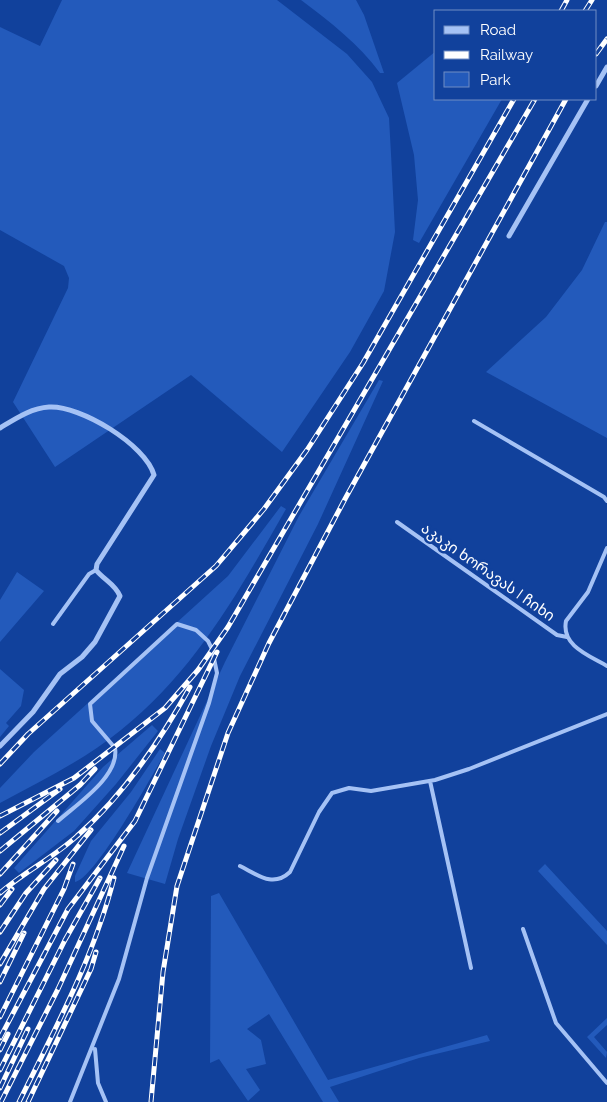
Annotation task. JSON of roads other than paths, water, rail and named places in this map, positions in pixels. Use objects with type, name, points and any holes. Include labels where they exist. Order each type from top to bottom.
[{"type":"street","points":[[597,84],[607,67]]},
{"type":"street","points":[[509,236],[587,100]]},
{"type":"street","points":[[0,428],[32,410],[50,406],[88,416],[118,432],[151,466],[154,475],[97,564],[96,570],[116,587],[120,596],[95,642],[82,657],[60,674],[33,712],[0,746]]},
{"type":"lane","points":[[474,421],[604,497],[607,501]]},
{"type":"lane","name":"აკაკი ხორავას I ჩიხი","points":[[397,522],[557,635],[567,637],[575,647],[607,666]]},
{"type":"lane","points":[[567,637],[566,621],[588,592],[607,548]]},
{"type":"lane","points":[[54,624],[89,574],[96,570]]},
{"type":"lane","points":[[58,821],[107,776],[115,763],[115,748],[92,721],[90,704],[177,624],[196,630],[208,641],[212,649],[217,673],[209,703],[147,878],[119,979],[95,1044],[70,1102]]},
{"type":"lane","points":[[240,866],[271,881],[282,880],[290,872],[319,812],[332,793],[349,788],[371,791],[385,790],[430,781],[469,769],[607,714]]},
{"type":"lane","points":[[430,781],[470,968]]},
{"type":"lane","points":[[523,929],[556,1023],[607,1083]]},
{"type":"lane","points":[[95,1044],[94,1057],[98,1083],[106,1102]]},
{"type":"railway","points":[[562,10],[567,0]]},
{"type":"railway","points":[[586,10],[592,0]]},
{"type":"railway","points":[[597,53],[607,39]]},
{"type":"railway","points":[[0,764],[28,734],[216,566],[264,509],[307,450],[363,363],[513,100]]},
{"type":"railway","points":[[0,816],[74,778],[165,708],[198,670],[228,627],[534,100]]},
{"type":"railway","points":[[151,1102],[163,972],[177,886],[228,733],[269,643],[345,499],[565,100]]},
{"type":"railway","points":[[0,1038],[68,909],[135,821],[217,652]]},
{"type":"railway","points":[[0,893],[68,844],[110,803],[140,766],[190,687]]},
{"type":"railway","points":[[0,851],[80,785],[95,769]]},
{"type":"railway","points":[[0,833],[60,789]]},
{"type":"railway","points":[[0,874],[57,811]]},
{"type":"railway","points":[[0,964],[44,889],[91,830]]},
{"type":"railway","points":[[1,1102],[58,989],[124,846]]},
{"type":"railway","points":[[0,932],[26,893],[56,860]]},
{"type":"railway","points":[[0,1017],[64,889],[73,864]]},
{"type":"railway","points":[[0,1070],[65,940],[100,878]]},
{"type":"railway","points":[[19,1102],[60,1020],[85,964],[106,907],[114,878]]},
{"type":"railway","points":[[0,905],[12,889]]},
{"type":"railway","points":[[0,982],[24,933]]},
{"type":"railway","points":[[28,1102],[91,969],[96,952]]},
{"type":"railway","points":[[0,1088],[28,1029]]},
{"type":"railway","points":[[0,1050],[8,1034]]}]
